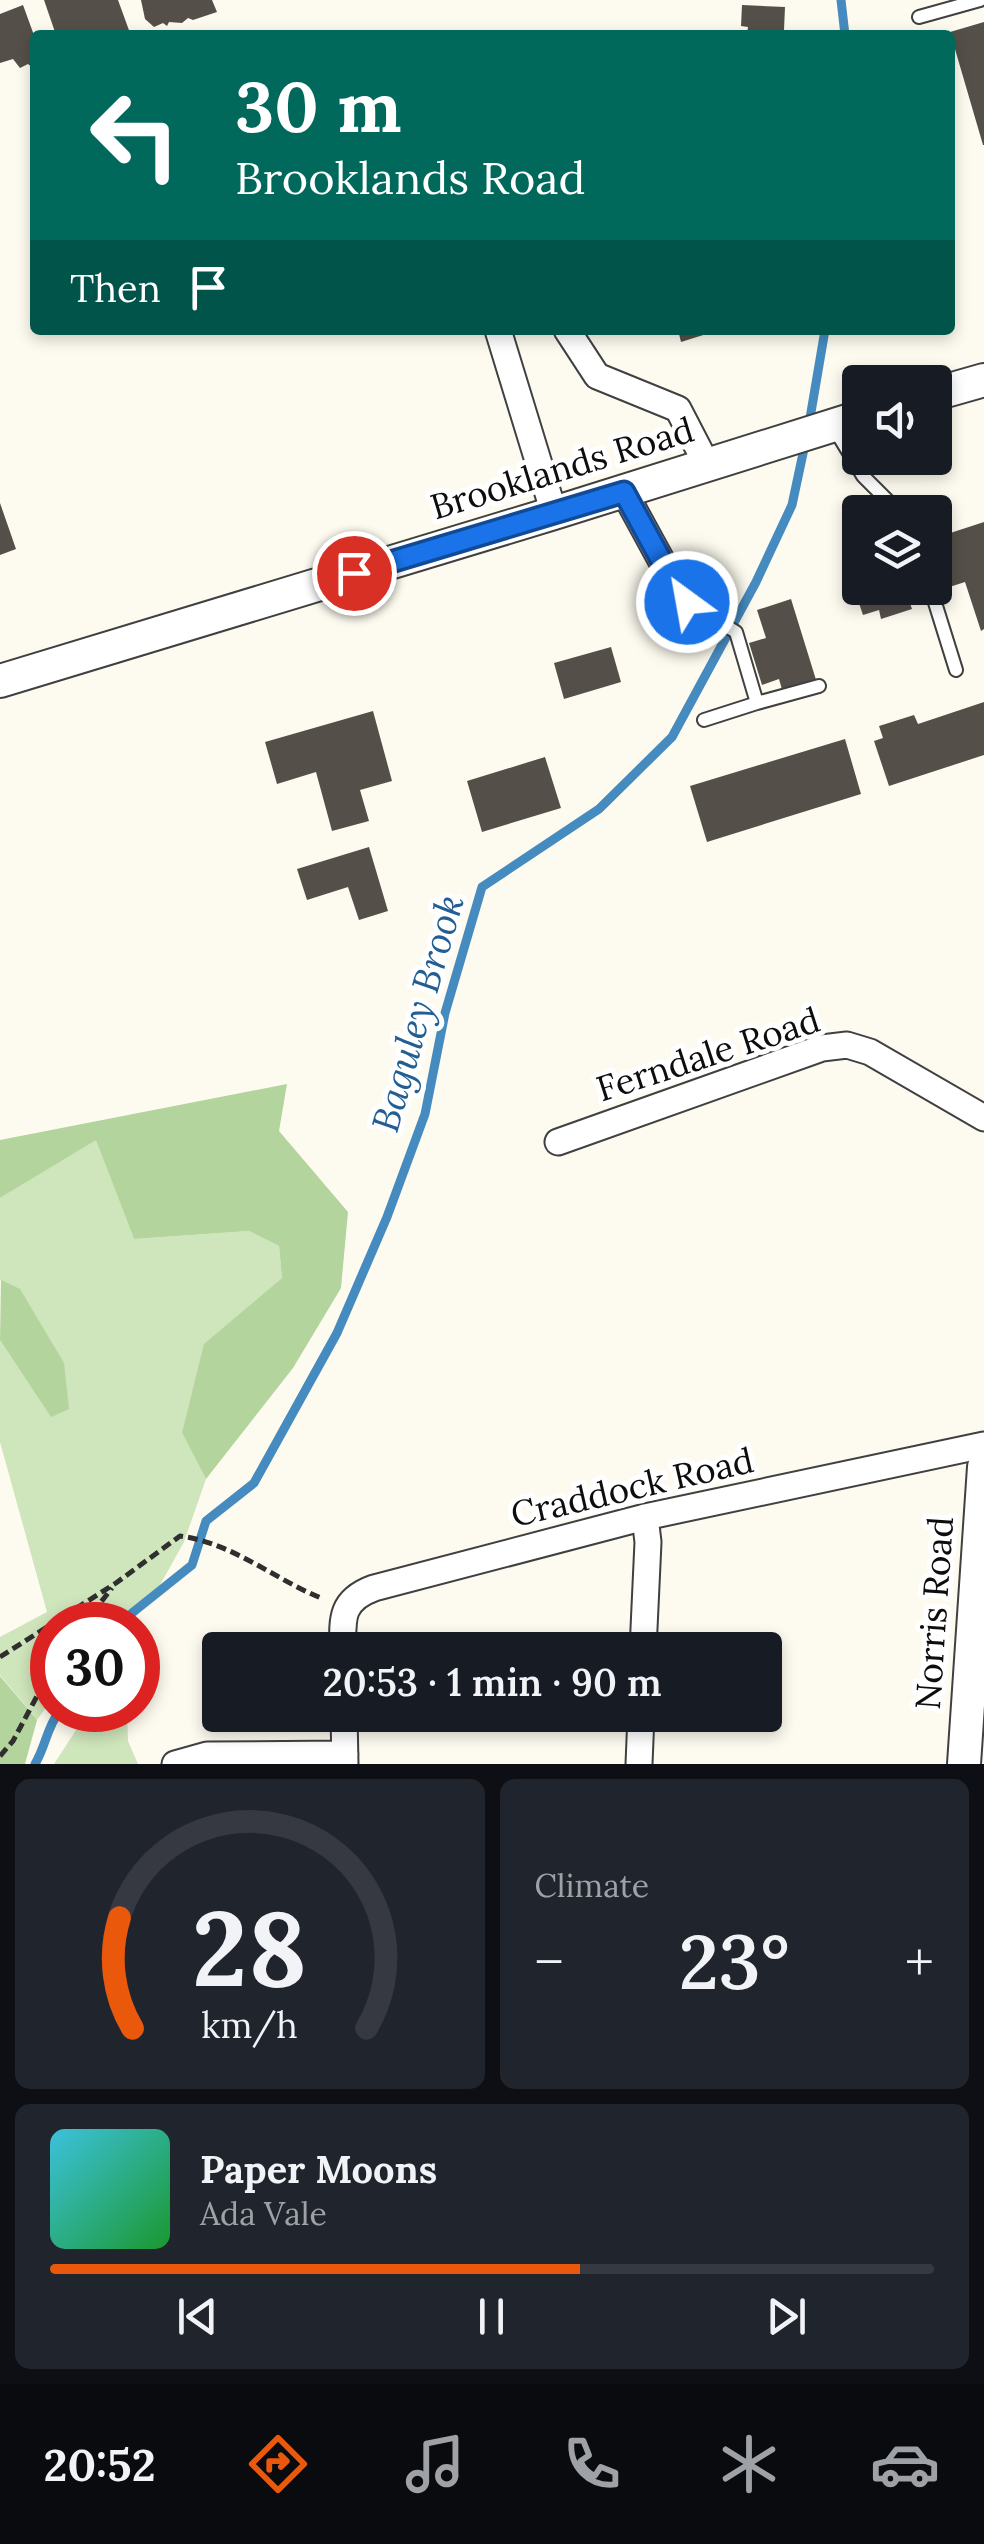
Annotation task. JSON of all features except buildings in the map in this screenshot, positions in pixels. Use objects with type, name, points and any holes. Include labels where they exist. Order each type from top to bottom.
[{"type":"street","points":[[500,335],[554,514]]},
{"type":"street","points":[[570,335],[597,376],[678,410],[706,464]]},
{"type":"street","points":[[952,389],[984,380]]},
{"type":"street","name":"Brooklands Road","points":[[0,681],[842,423]]},
{"type":"street","points":[[624,492],[687,602]]},
{"type":"street","name":"Ferndale Road","points":[[558,1142],[822,1048],[846,1045],[870,1052],[984,1118]]},
{"type":"street","name":"Craddock Road","points":[[347,1608],[358,1594],[374,1588],[644,1517],[984,1444]]},
{"type":"street","name":"Norris Road","points":[[964,1764],[984,1467]]},
{"type":"street","points":[[644,1517],[648,1542],[645,1632]]},
{"type":"street","points":[[342,1632],[347,1608]]},
{"type":"street","points":[[175,1764],[207,1755],[345,1759],[344,1732]]},
{"type":"street","points":[[639,1764],[640,1732]]},
{"type":"lane","points":[[918,18],[980,0]]},
{"type":"lane","points":[[863,475],[882,495]]},
{"type":"lane","points":[[687,602],[736,632],[757,703]]},
{"type":"lane","points":[[936,605],[956,670]]},
{"type":"lane","points":[[704,720],[819,686]]},
{"type":"path","points":[[0,1657],[116,1583],[180,1536],[213,1545],[264,1567],[297,1588],[347,1608]]},
{"type":"path","points":[[101,1602],[116,1583]]},
{"type":"path","points":[[0,1756],[30,1709]]},
{"type":"green space","points":[[287,1084],[279,1131],[348,1212],[341,1288],[293,1368],[206,1479],[182,1433],[204,1344],[282,1278],[279,1246],[249,1231],[134,1239],[96,1140],[0,1198],[0,1140]]},
{"type":"green space","points":[[96,1139],[134,1239],[249,1231],[279,1246],[282,1278],[250,1306],[182,1433],[206,1479],[184,1542],[160,1585],[139,1602],[44,1602],[0,1442],[0,1340],[51,1416],[0,1281],[0,1198]]},
{"type":"green space","points":[[1,1280],[20,1289],[64,1363],[69,1409],[51,1417],[0,1340]]},
{"type":"green space","points":[[30,1621],[30,1711],[0,1675],[0,1637]]},
{"type":"green space","points":[[0,1676],[30,1712],[30,1732],[34,1732],[25,1764],[0,1764]]},
{"type":"green space","points":[[75,1732],[128,1732],[138,1764],[54,1764]]},
{"type":"waterway","name":"Baguley Brook","points":[[841,0],[844,30]]},
{"type":"waterway","name":"Baguley Brook","points":[[809,424],[824,335]]},
{"type":"waterway","name":"Baguley Brook","points":[[146,1602],[192,1565],[206,1521],[254,1483],[337,1333],[387,1217],[425,1114],[445,1013],[482,887],[599,809],[672,737],[756,582],[792,505],[805,444]]},
{"type":"waterway","name":"Baguley Brook","points":[[35,1764],[49,1732]]},
{"type":"route","points":[[354,573],[624,492],[687,602]]}]
